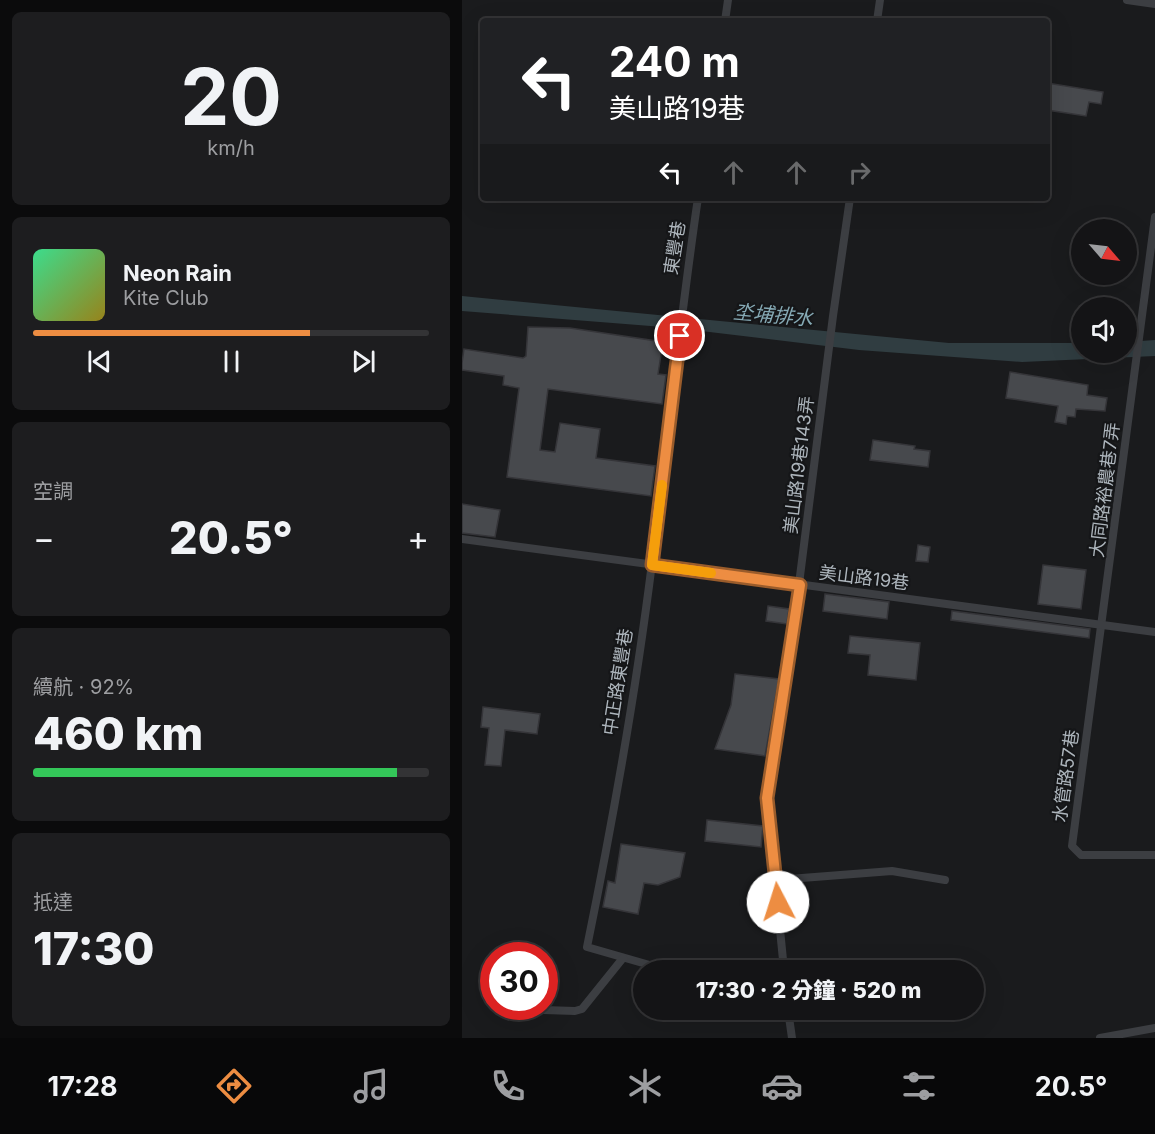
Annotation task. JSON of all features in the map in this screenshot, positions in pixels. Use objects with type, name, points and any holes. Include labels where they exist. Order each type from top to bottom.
[{"type":"street","points":[[725,18],[728,0]]},
{"type":"street","points":[[877,18],[880,0]]},
{"type":"street","points":[[1127,0],[1155,4]]},
{"type":"street","name":"東豐巷","points":[[680,336],[682,303],[698,201]]},
{"type":"street","name":"美山路19巷143弄","points":[[800,585],[832,316],[850,201]]},
{"type":"street","name":"大同路裕農巷7弄","points":[[1102,624],[1155,218]]},
{"type":"street","name":"中正路東豐巷","points":[[633,961],[587,947],[604,862],[652,565],[680,336]]},
{"type":"street","name":"美山路19巷","points":[[462,539],[1155,632]]},
{"type":"street","points":[[783,960],[767,798],[800,585]]},
{"type":"street","name":"水管路57巷","points":[[1102,624],[1072,846],[1081,855],[1155,855]]},
{"type":"street","points":[[776,880],[892,871],[945,880]]},
{"type":"street","points":[[558,1010],[582,1009],[623,958]]},
{"type":"street","points":[[789,1020],[792,1038]]},
{"type":"street","points":[[1100,1038],[1155,1028]]},
{"type":"shaded area","points":[[462,296],[949,343],[1071,343],[1071,360],[1022,362],[859,350],[676,328],[462,311]]},
{"type":"shaded area","points":[[1155,340],[1155,356],[1137,357],[1137,341]]},
{"type":"building","points":[[1050,83],[1103,92],[1101,104],[1089,102],[1086,116],[1050,110]]},
{"type":"building","points":[[528,327],[570,328],[663,342],[658,374],[666,375],[662,404],[548,389],[540,450],[555,452],[560,423],[600,429],[596,458],[655,466],[651,496],[507,477],[519,388],[503,385],[504,376],[462,370],[462,363],[464,349],[523,358],[526,356]]},
{"type":"building","points":[[1010,372],[1088,385],[1087,395],[1107,398],[1105,411],[1076,409],[1075,417],[1067,416],[1066,424],[1055,422],[1058,406],[1006,398]]},
{"type":"building","points":[[873,440],[915,446],[914,449],[930,451],[928,467],[870,460]]},
{"type":"building","points":[[462,504],[500,510],[495,537],[462,533]]},
{"type":"building","points":[[918,545],[930,547],[928,562],[916,561]]},
{"type":"building","points":[[1043,565],[1086,570],[1081,609],[1038,604]]},
{"type":"building","points":[[825,594],[889,602],[887,619],[823,611]]},
{"type":"building","points":[[768,606],[789,609],[787,624],[766,621]]},
{"type":"building","points":[[952,611],[1090,629],[1089,638],[951,620]]},
{"type":"building","points":[[850,636],[920,643],[916,680],[868,675],[870,655],[848,653]]},
{"type":"building","points":[[735,674],[779,679],[765,756],[715,749],[731,705]]},
{"type":"building","points":[[483,707],[540,714],[537,734],[505,730],[501,766],[485,765],[489,728],[481,727]]},
{"type":"building","points":[[707,820],[763,826],[761,847],[705,841]]},
{"type":"building","points":[[621,844],[685,853],[680,877],[658,885],[644,883],[638,914],[603,907],[608,881],[615,883]]},
{"type":"slow traffic","points":[[662,485],[652,565],[711,573]]},
{"type":"route","points":[[680,336],[652,565],[800,585],[767,798],[778,902]]},
{"type":"water label","name":"坔埔排水","points":[[773,315]]}]
